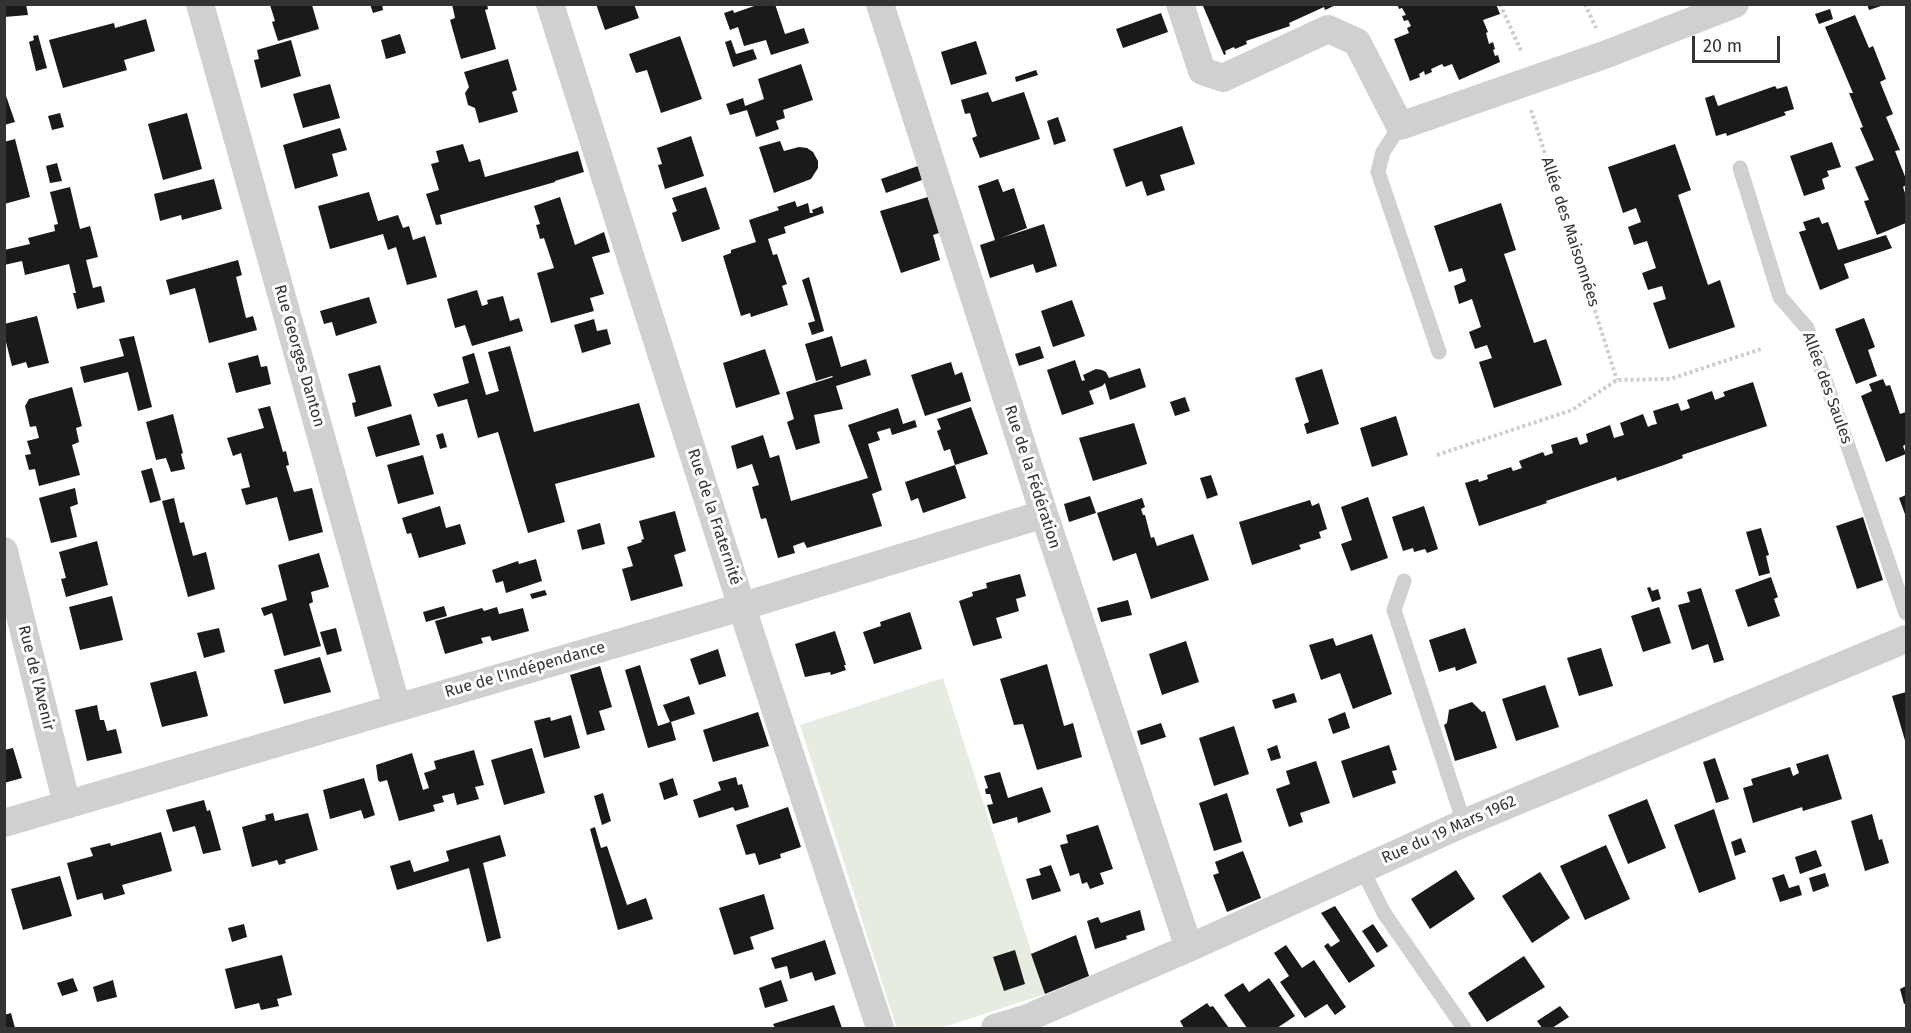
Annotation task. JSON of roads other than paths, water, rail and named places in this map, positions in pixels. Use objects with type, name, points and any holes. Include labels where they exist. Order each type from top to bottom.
[{"type":"street","name":"Rue Georges Danton","points":[[200,4],[398,708]]},
{"type":"street","name":"Rue de la Fraternité","points":[[550,4],[880,1029]]},
{"type":"street","name":"Rue de la Fédération","points":[[880,4],[1044,514],[1189,948]]},
{"type":"street","points":[[1180,4],[1202,71],[1223,78],[1328,29],[1356,42],[1400,126],[1607,54],[1735,4]]},
{"type":"street","name":"Rue de l'Indépendance","points":[[4,823],[743,606],[1044,514]]},
{"type":"street","name":"Rue de l’Avenir","points":[[4,551],[67,804]]},
{"type":"street","name":"Rue du 19 Mars 1962","points":[[995,1029],[1025,1019],[1189,948],[1464,823],[1906,639]]},
{"type":"lane","points":[[1400,126],[1383,152],[1378,172],[1439,352]]},
{"type":"lane","name":"Allée des Saules","points":[[1740,168],[1779,297],[1807,328],[1906,613]]},
{"type":"lane","points":[[1404,581],[1394,610],[1464,823]]},
{"type":"lane","points":[[1362,869],[1384,913],[1464,1029]]}]
